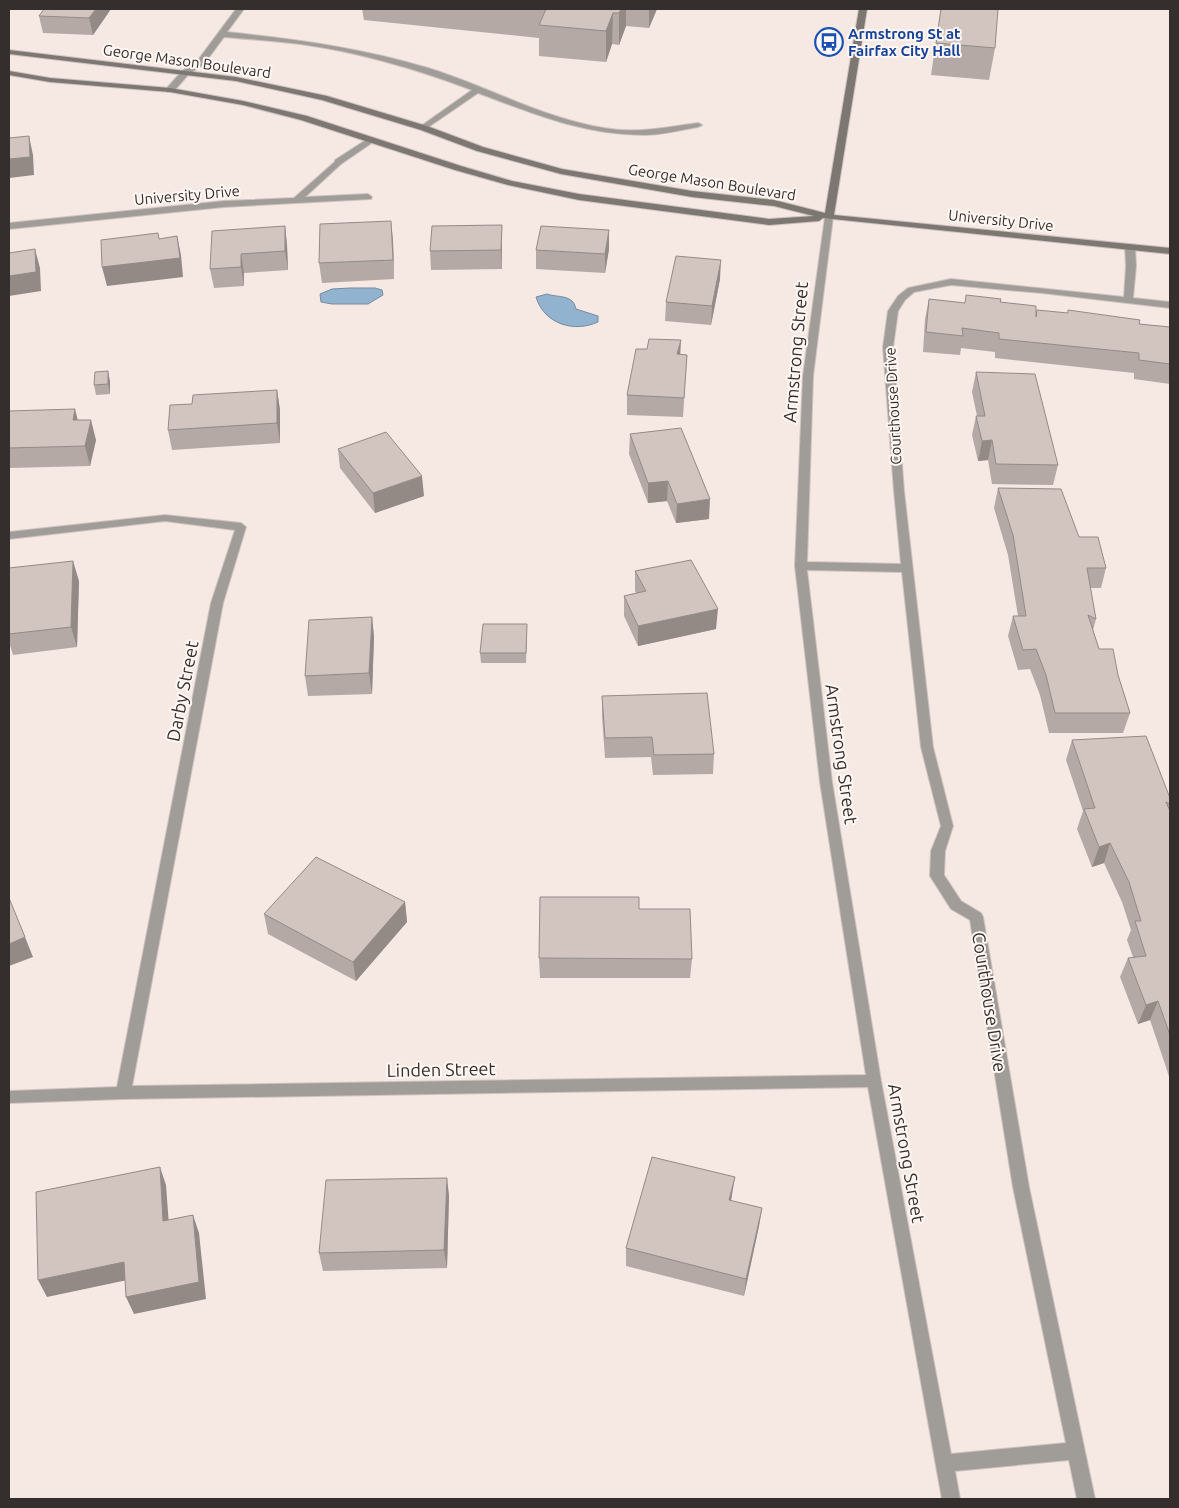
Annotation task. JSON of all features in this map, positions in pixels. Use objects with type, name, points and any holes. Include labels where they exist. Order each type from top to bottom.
[{"type":"street","points":[[170,90],[185,73],[201,62],[240,9]]},
{"type":"street","name":"Armstrong Street","points":[[863,9],[829,217],[808,376],[801,566],[826,782],[874,1081],[951,1499]]},
{"type":"street","points":[[221,34],[301,42],[358,52],[426,70],[561,121],[605,131],[647,133],[698,125]]},
{"type":"street","name":"George Mason Boulevard","points":[[9,52],[236,79],[324,98],[424,128],[480,149],[561,171],[692,194],[774,203],[829,217]]},
{"type":"street","name":"George Mason Boulevard","points":[[9,74],[50,80],[170,90],[243,103],[278,111],[502,181],[579,197],[769,222],[829,217]]},
{"type":"street","points":[[424,128],[478,89]]},
{"type":"street","points":[[296,201],[338,162],[372,140]]},
{"type":"street","name":"University Drive","points":[[9,226],[224,204],[368,197]]},
{"type":"street","name":"University Drive","points":[[829,217],[1170,251]]},
{"type":"street","points":[[1128,300],[1132,266],[1130,247]]},
{"type":"street","name":"Courthouse Drive","points":[[1086,1499],[1021,1187],[976,917],[956,905],[937,876],[938,850],[947,826],[927,747],[899,491],[888,347],[893,311],[901,298],[911,290],[951,282],[1170,305]]},
{"type":"street","name":"Darby Street","points":[[9,536],[165,518],[240,527],[217,603],[123,1093]]},
{"type":"street","points":[[801,566],[907,568]]},
{"type":"street","name":"Linden Street","points":[[9,1097],[123,1093],[874,1081]]},
{"type":"street","points":[[945,1463],[1076,1451]]},
{"type":"water","points":[[375,288],[382,290],[383,295],[368,304],[332,304],[321,302],[320,294],[332,289]]},
{"type":"water","points":[[547,294],[569,299],[576,309],[598,316],[598,322],[579,327],[561,324],[553,320],[540,306],[536,297]]},
{"type":"building","points":[[44,9],[96,9],[89,18],[39,16]]},
{"type":"building","points":[[546,9],[621,9],[619,13],[613,13],[606,31],[539,25]]},
{"type":"building","points":[[941,9],[998,9],[995,48],[936,43]]},
{"type":"building","points":[[29,136],[30,157],[9,159],[9,138]]},
{"type":"building","points":[[391,221],[393,260],[319,263],[320,224]]},
{"type":"building","points":[[502,225],[501,250],[430,251],[432,226]]},
{"type":"building","points":[[285,226],[285,251],[241,254],[241,267],[210,269],[212,231]]},
{"type":"building","points":[[541,226],[609,230],[605,254],[536,250]]},
{"type":"building","points":[[158,233],[159,239],[177,236],[180,258],[102,267],[101,240]]},
{"type":"building","points":[[35,249],[36,272],[9,276],[9,253]]},
{"type":"building","points":[[676,256],[721,260],[712,306],[666,302]]},
{"type":"building","points":[[966,295],[1001,299],[1000,302],[1036,306],[1036,317],[1037,310],[1068,313],[1068,310],[1140,320],[1139,324],[1170,327],[1170,364],[1139,360],[1139,353],[999,339],[999,333],[962,328],[963,336],[926,332],[929,299],[965,303]]},
{"type":"building","points":[[649,339],[681,340],[677,354],[687,355],[684,398],[627,395],[636,349],[647,349]]},
{"type":"building","points":[[108,371],[108,384],[94,385],[95,372]]},
{"type":"building","points":[[976,372],[1035,374],[1058,465],[996,464],[992,440],[982,441],[976,416],[985,416]]},
{"type":"building","points":[[277,390],[277,423],[168,430],[170,405],[192,404],[193,395]]},
{"type":"building","points":[[75,409],[73,420],[91,420],[85,446],[9,448],[9,411]]},
{"type":"building","points":[[681,428],[710,499],[677,504],[668,481],[648,483],[630,434]]},
{"type":"building","points":[[386,432],[422,476],[373,493],[338,449]]},
{"type":"building","points":[[998,488],[1061,489],[1079,537],[1098,537],[1106,568],[1087,568],[1096,619],[1088,615],[1099,649],[1113,649],[1118,675],[1130,713],[1055,713],[1046,675],[1036,649],[1023,650],[1013,616],[1026,616],[1013,535]]},
{"type":"building","points":[[691,560],[718,609],[638,626],[624,596],[646,591],[635,571]]},
{"type":"building","points":[[73,561],[71,627],[9,634],[9,568]]},
{"type":"building","points":[[372,617],[369,673],[305,676],[309,620]]},
{"type":"building","points":[[483,624],[527,624],[526,653],[480,653]]},
{"type":"building","points":[[707,693],[714,754],[654,755],[652,737],[605,738],[602,696]]},
{"type":"building","points":[[1146,736],[1170,798],[1170,804],[1166,802],[1170,811],[1170,1035],[1158,1001],[1146,1005],[1128,958],[1146,956],[1135,921],[1141,921],[1129,882],[1110,843],[1099,847],[1084,809],[1095,808],[1072,740]]},
{"type":"building","points":[[316,857],[405,902],[353,962],[264,914]]},
{"type":"building","points":[[540,897],[639,897],[639,909],[690,909],[692,959],[539,958]]},
{"type":"building","points":[[9,898],[25,937],[9,944]]},
{"type":"building","points":[[652,1157],[735,1177],[729,1200],[762,1208],[746,1279],[626,1248]]},
{"type":"building","points":[[160,1167],[163,1221],[193,1215],[199,1282],[126,1297],[124,1262],[38,1280],[36,1192]]},
{"type":"building","points":[[447,1178],[444,1250],[319,1253],[326,1180]]},
{"type":"place","name":"Armstrong St at Fairfax City Hall","points":[[829,42]]}]
